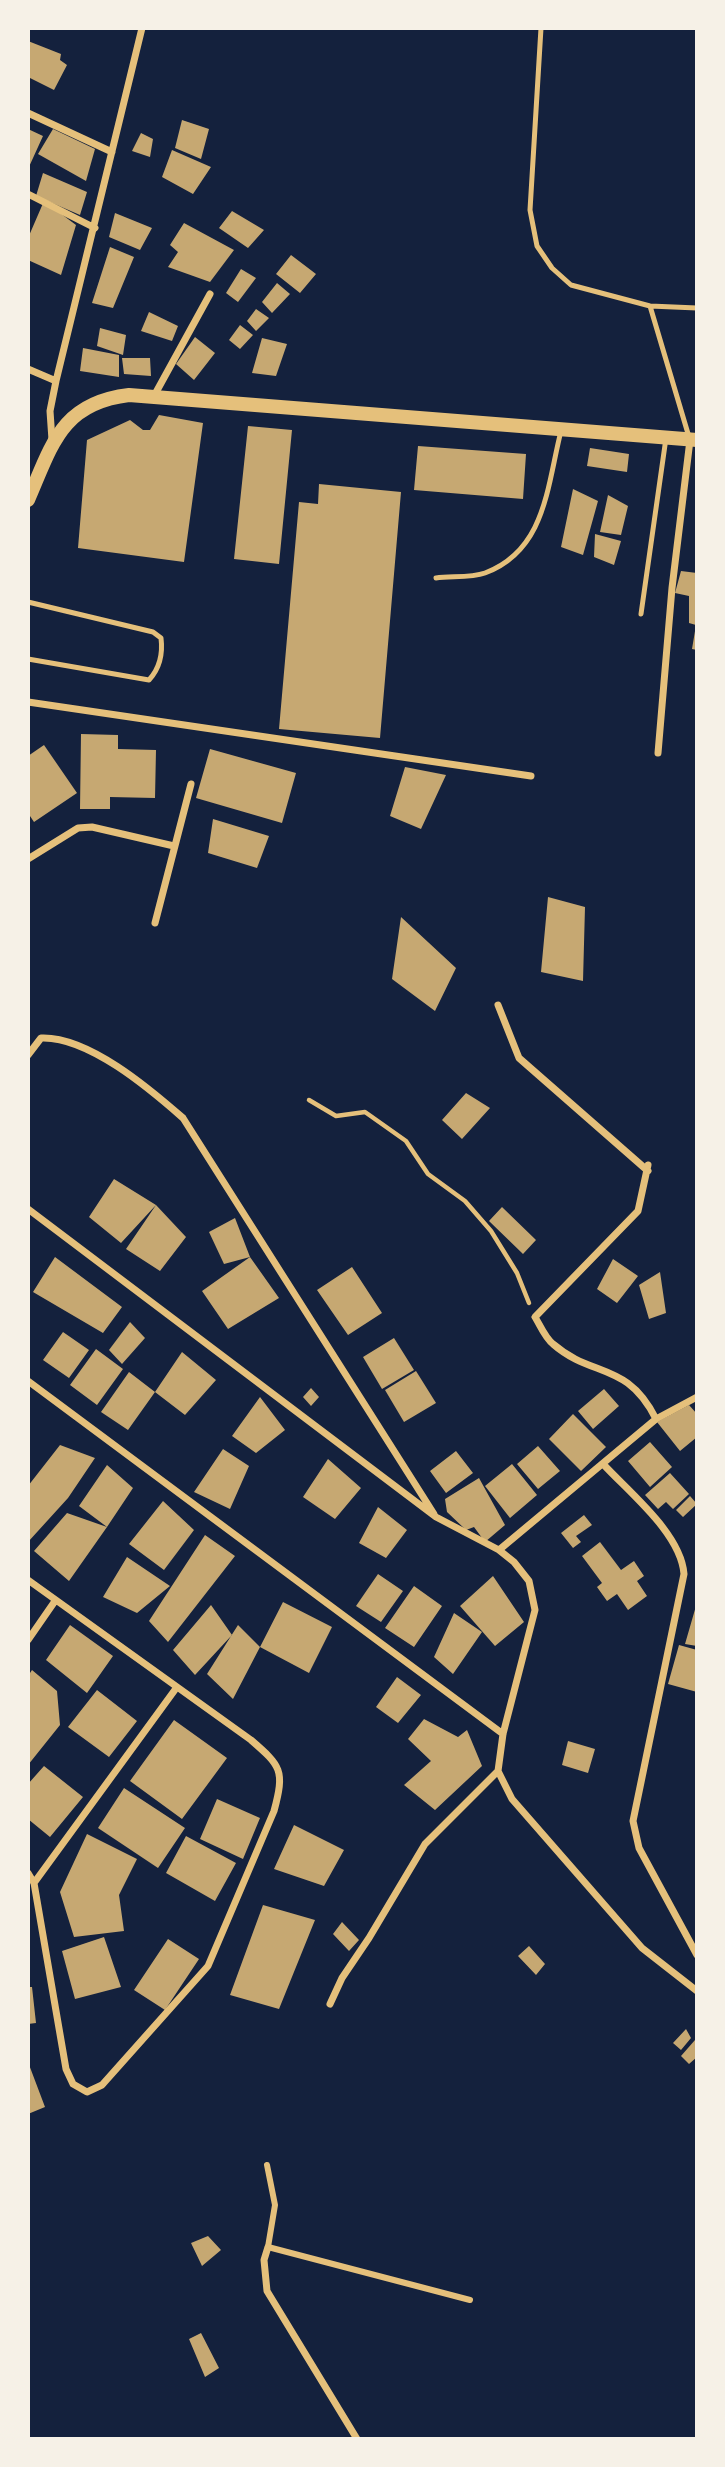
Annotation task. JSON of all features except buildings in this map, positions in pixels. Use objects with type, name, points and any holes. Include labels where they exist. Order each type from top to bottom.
[{"type":"main road","points":[[29,494],[52,443],[70,418],[91,403],[128,395],[694,440]]},
{"type":"street","points":[[52,443],[50,411],[56,381],[142,28]]},
{"type":"street","points":[[28,113],[112,152]]},
{"type":"street","points":[[28,194],[95,228]]},
{"type":"street","points":[[154,396],[210,294]]},
{"type":"street","points":[[28,369],[56,381]]},
{"type":"street","points":[[659,752],[672,588],[694,440]]},
{"type":"street","points":[[28,702],[531,776]]},
{"type":"street","points":[[155,923],[191,784]]},
{"type":"street","points":[[28,859],[78,828],[92,827],[174,846]]},
{"type":"street","points":[[498,1004],[519,1058],[648,1168],[638,1211],[535,1317],[552,1344],[622,1377],[647,1401],[656,1419]]},
{"type":"street","points":[[28,1055],[41,1038],[56,1037],[131,1073],[183,1118],[436,1517]]},
{"type":"street","points":[[28,1209],[436,1517],[499,1550],[514,1562],[528,1581],[535,1610],[503,1734],[498,1771],[512,1799],[642,1948],[697,1991]]},
{"type":"street","points":[[28,1381],[503,1734]]},
{"type":"street","points":[[499,1550],[656,1419],[697,1397]]},
{"type":"street","points":[[604,1465],[677,1544],[683,1561],[684,1574],[633,1821],[639,1848],[697,1955]]},
{"type":"street","points":[[28,1580],[251,1740],[276,1762],[281,1785],[274,1811],[208,1966],[102,2085],[87,2092],[73,2084],[66,2069],[34,1883],[28,1873]]},
{"type":"street","points":[[28,1640],[55,1601]]},
{"type":"street","points":[[34,1883],[177,1687]]},
{"type":"street","points":[[330,2004],[342,1978],[425,1844],[498,1771]]},
{"type":"street","points":[[267,2165],[275,2205],[264,2260],[267,2291],[357,2439]]},
{"type":"street","points":[[268,2247],[470,2300]]},
{"type":"lane","points":[[541,28],[530,210],[537,246],[552,268],[571,285],[650,306],[697,308]]},
{"type":"lane","points":[[650,306],[694,440]]},
{"type":"lane","points":[[436,578],[484,574],[517,555],[536,531],[561,431]]},
{"type":"lane","points":[[641,614],[666,438]]},
{"type":"lane","points":[[28,602],[153,632],[161,638],[162,649],[157,671],[149,680],[28,659]]},
{"type":"path","points":[[309,1100],[336,1116],[365,1112],[406,1141],[428,1174],[465,1201],[491,1231],[517,1273],[535,1317]]}]
